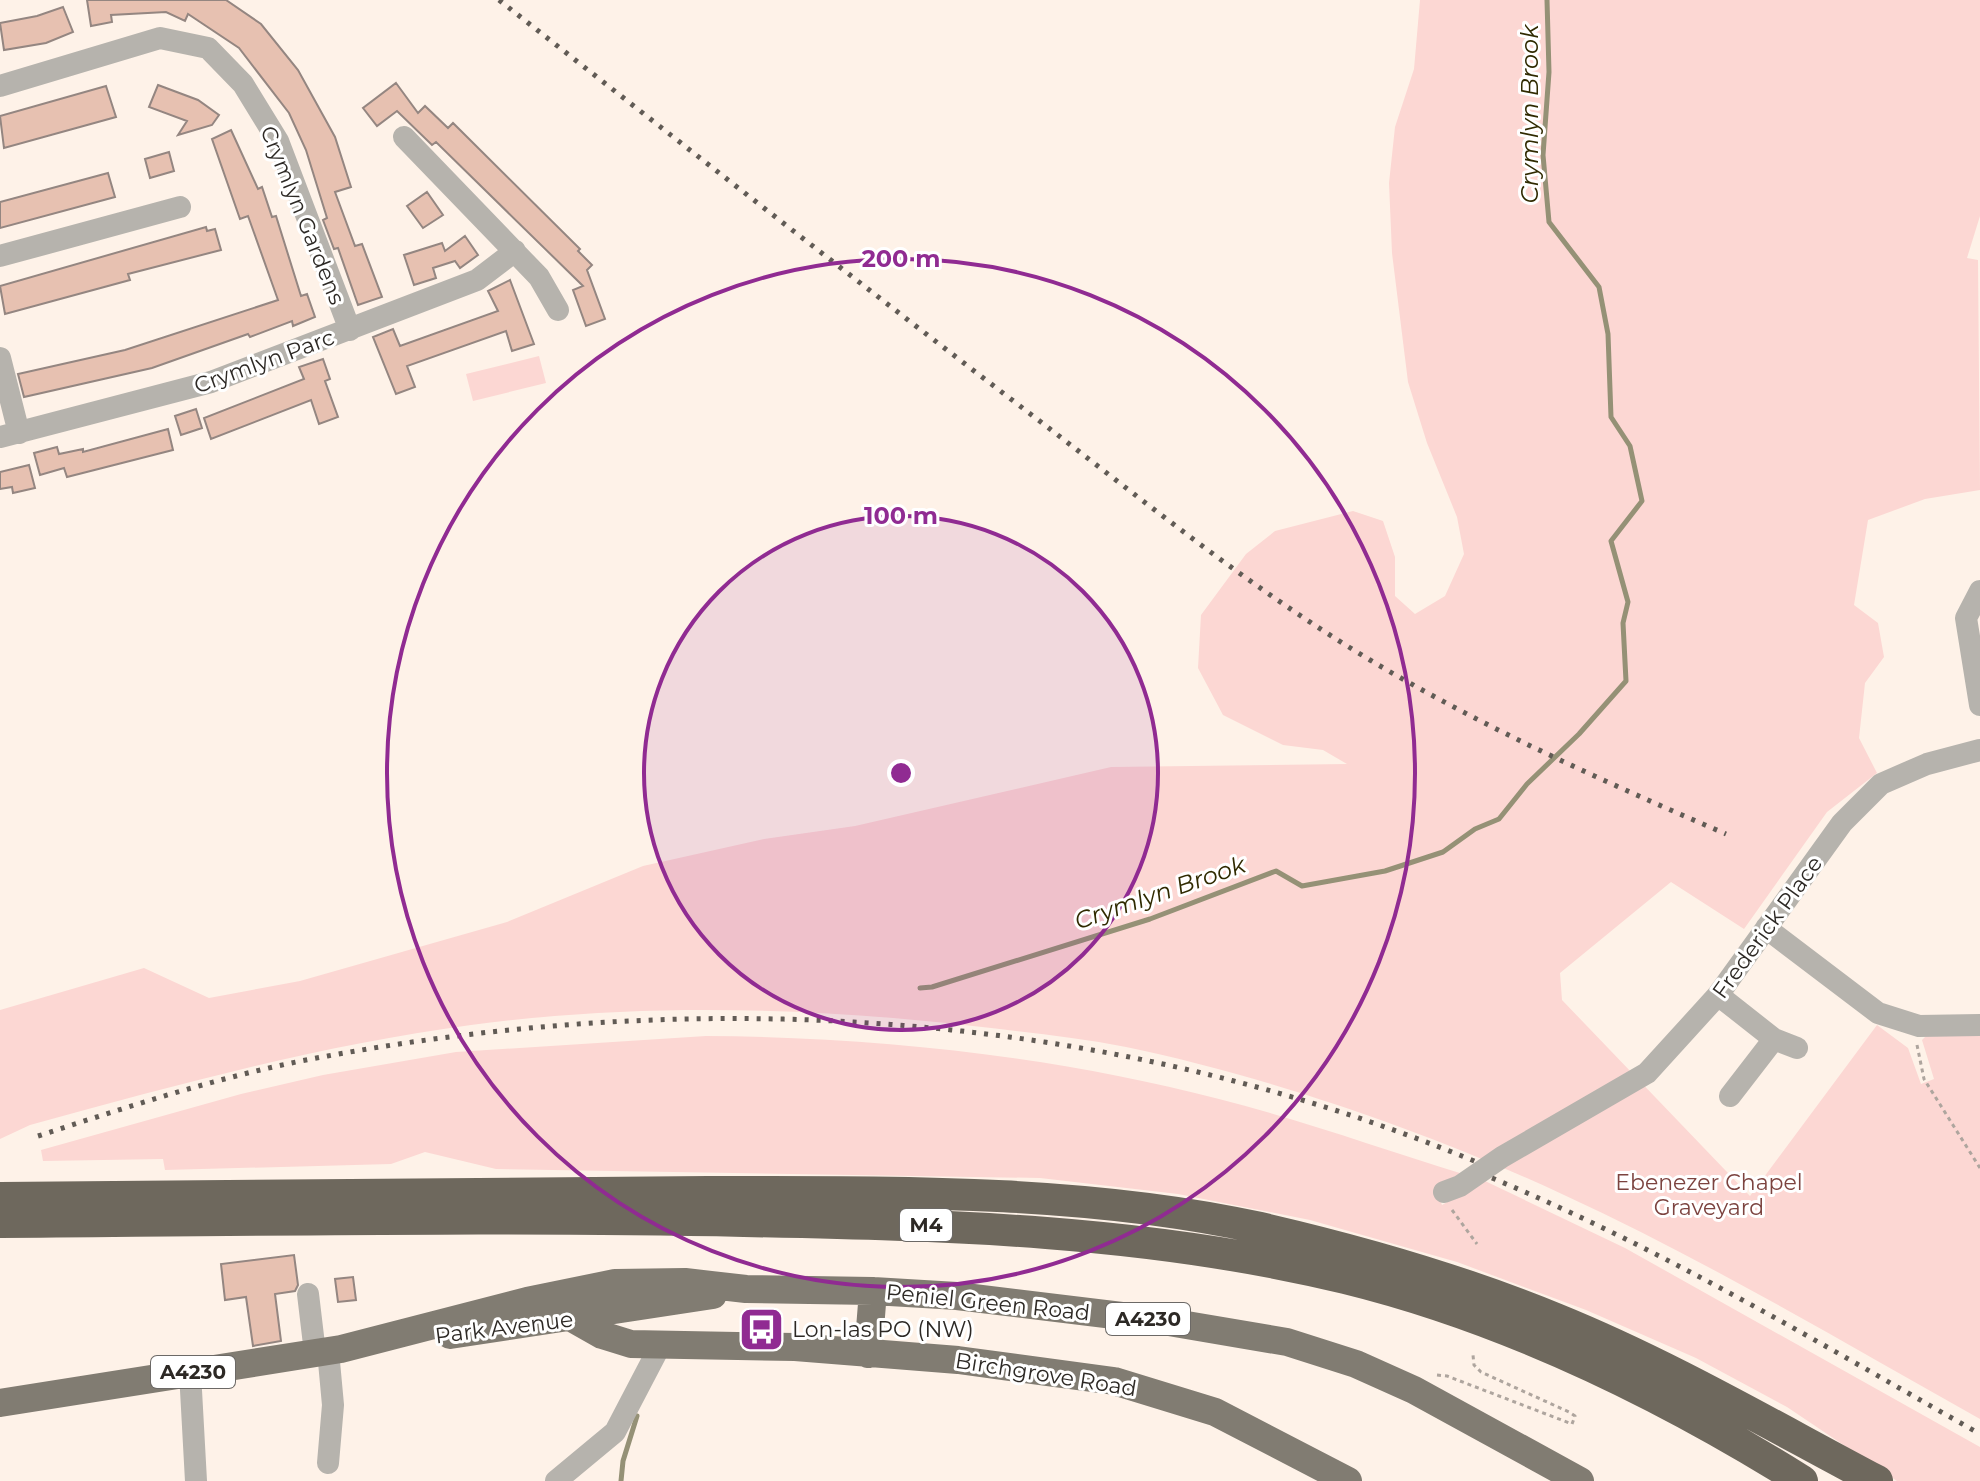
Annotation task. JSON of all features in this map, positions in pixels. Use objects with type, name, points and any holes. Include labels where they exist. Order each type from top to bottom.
[{"type":"highway","name":"M4","points":[[0,1198],[843,1192],[1056,1202],[1160,1212],[1256,1227],[1452,1281],[1555,1318],[1654,1363],[1877,1481]]},
{"type":"highway","name":"M4","points":[[0,1222],[547,1217],[954,1225],[1156,1242],[1249,1257],[1349,1279],[1441,1307],[1546,1345],[1642,1389],[1802,1481]]},
{"type":"highway","name":"M4","points":[[1776,1427],[1853,1481]]},
{"type":"main road","name":"Peniel Green Road","points":[[579,1290],[641,1281],[746,1289],[957,1296],[1148,1319],[1287,1342],[1356,1364],[1414,1390],[1580,1481]]},
{"type":"main road","name":"Peniel Green Road","points":[[622,1311],[746,1289]]},
{"type":"main road","points":[[579,1290],[600,1296],[622,1311],[642,1336],[661,1344]]},
{"type":"main road","name":"Park Avenue","points":[[386,1340],[464,1316],[579,1290]]},
{"type":"main road","points":[[868,1354],[873,1291]]},
{"type":"main road","name":"Park Avenue","points":[[0,1403],[386,1340],[622,1311]]},
{"type":"main road","name":"Birchgrove Road","points":[[572,1318],[614,1340],[661,1344],[720,1343],[958,1360],[1114,1381],[1215,1412],[1348,1481]]},
{"type":"street","name":"Crymlyn Gardens","points":[[0,86],[160,38],[208,48],[243,84],[278,141],[350,330]]},
{"type":"street","points":[[404,137],[539,277],[558,310]]},
{"type":"street","points":[[0,256],[180,207]]},
{"type":"street","name":"Crymlyn Parc","points":[[10,435],[211,382],[477,280],[515,251]]},
{"type":"street","points":[[0,358],[10,435]]},
{"type":"street","points":[[1980,591],[1966,618],[1980,705]]},
{"type":"street","name":"Frederick Place","points":[[1444,1192],[1647,1073],[1718,995],[1842,823],[1881,784],[1927,764],[1980,750]]},
{"type":"street","points":[[1766,928],[1878,1013],[1909,1023],[1980,1025]]},
{"type":"street","points":[[1718,995],[1774,1039],[1797,1048]]},
{"type":"street","points":[[1730,1096],[1774,1039]]},
{"type":"street","points":[[308,1294],[333,1405],[328,1463]]},
{"type":"street","points":[[556,1481],[615,1432],[661,1344]]},
{"type":"street","points":[[190,1372],[196,1481]]},
{"type":"path","points":[[1909,1023],[1924,1079],[1980,1168]]},
{"type":"path","points":[[1444,1192],[1477,1244]]},
{"type":"green space","name":"Ebenezer Chapel Graveyard","points":[[1420,0],[1980,0],[1980,216],[1967,258],[1978,260],[1980,490],[1925,499],[1868,520],[1854,605],[1878,623],[1884,657],[1865,683],[1859,738],[1877,773],[1827,812],[1744,929],[1671,882],[1560,973],[1562,1000],[1750,1196],[1877,1025],[1908,1048],[1921,1084],[1934,1079],[1922,1040],[1940,1022],[1980,1023],[1980,1419],[1722,1275],[1617,1220],[1514,1172],[1405,1129],[1292,1090],[1180,1059],[1069,1038],[911,1020],[785,1012],[659,1011],[533,1018],[415,1033],[304,1055],[30,1125],[0,1139],[0,1010],[144,968],[209,998],[300,981],[507,922],[643,866],[764,839],[855,826],[1111,767],[1347,764],[1323,750],[1283,745],[1223,715],[1198,668],[1201,615],[1246,554],[1275,531],[1353,511],[1383,521],[1395,557],[1395,596],[1415,614],[1445,596],[1464,554],[1457,517],[1427,443],[1408,382],[1392,253],[1389,183],[1395,127],[1414,69]]},
{"type":"green space","points":[[539,356],[546,383],[473,401],[466,374]]},
{"type":"green space","points":[[706,1036],[900,1045],[1093,1071],[1250,1107],[1463,1174],[1435,1187],[1442,1205],[1485,1181],[1625,1248],[1980,1447],[1980,1481],[1897,1481],[1787,1407],[1696,1358],[1586,1310],[1457,1262],[1310,1220],[1178,1194],[1040,1178],[496,1169],[425,1152],[391,1164],[165,1170],[163,1159],[43,1161],[41,1150],[241,1094],[323,1075],[456,1052]]},
{"type":"building","points":[[87,0],[226,0],[261,24],[298,70],[335,137],[351,187],[335,192],[355,246],[362,244],[382,297],[358,305],[338,248],[334,249],[323,220],[327,218],[306,150],[289,113],[239,48],[188,14],[185,21],[166,12],[111,15],[112,22],[91,26]]},
{"type":"building","points":[[63,7],[73,32],[46,43],[4,50],[0,23]]},
{"type":"building","points":[[396,83],[418,113],[425,106],[448,128],[453,123],[580,249],[578,251],[592,265],[587,270],[605,319],[586,326],[573,290],[583,286],[436,142],[432,145],[397,111],[377,126],[363,108]]},
{"type":"building","points":[[158,85],[198,100],[219,115],[212,125],[178,135],[187,121],[149,107]]},
{"type":"building","points":[[106,86],[116,117],[4,148],[0,116]]},
{"type":"building","points":[[231,130],[258,189],[262,187],[272,217],[276,216],[301,296],[307,294],[315,317],[293,326],[292,321],[250,337],[248,334],[152,368],[24,397],[18,374],[125,350],[278,300],[248,216],[240,219],[212,139]]},
{"type":"building","points":[[169,152],[174,171],[150,178],[145,159]]},
{"type":"building","points":[[108,173],[115,197],[0,228],[0,202]]},
{"type":"building","points":[[427,192],[443,215],[423,228],[407,206]]},
{"type":"building","points":[[206,227],[207,231],[215,229],[221,250],[128,274],[130,280],[5,314],[0,286]]},
{"type":"building","points":[[465,236],[478,255],[460,268],[455,261],[433,268],[436,278],[414,285],[404,255],[442,243],[445,251]]},
{"type":"building","points":[[510,280],[534,344],[512,351],[506,331],[407,366],[415,387],[396,394],[373,337],[393,329],[400,346],[498,311],[488,291]]},
{"type":"building","points":[[323,359],[330,379],[325,381],[338,417],[319,424],[311,400],[211,439],[204,418],[304,379],[299,367]]},
{"type":"building","points":[[196,409],[202,428],[181,435],[175,416]]},
{"type":"building","points":[[168,429],[173,450],[67,477],[64,468],[40,475],[34,453],[57,447],[59,454],[83,449],[83,452]]},
{"type":"building","points":[[29,465],[35,488],[13,493],[12,487],[0,489],[0,472]]},
{"type":"building","points":[[294,1255],[298,1285],[295,1291],[275,1294],[281,1341],[253,1346],[246,1297],[225,1300],[221,1264]]},
{"type":"building","points":[[353,1277],[356,1300],[338,1302],[335,1279]]},
{"type":"waterway","name":"Crymlyn Brook","points":[[920,988],[932,987],[1150,919],[1276,871],[1302,886],[1385,871],[1443,852],[1475,829],[1499,819],[1527,784],[1579,734],[1626,681],[1623,623],[1628,602],[1611,541],[1642,501],[1630,446],[1611,417],[1608,334],[1599,287],[1549,222],[1543,155],[1549,72],[1547,0]]},
{"type":"waterway","points":[[621,1481],[623,1461],[637,1416]]},
{"type":"railway","points":[[499,0],[969,367],[1283,604],[1370,660],[1457,709],[1590,774],[1726,834]]},
{"type":"railway","points":[[38,1136],[201,1085],[301,1061],[449,1037],[599,1023],[749,1019],[898,1025],[1046,1042],[1193,1071],[1337,1111],[1479,1163]]},
{"type":"railway","points":[[1492,1178],[1679,1266],[1980,1434]]},
{"type":"place","name":"Lon-las PO (NW)","points":[[761,1329]]}]
